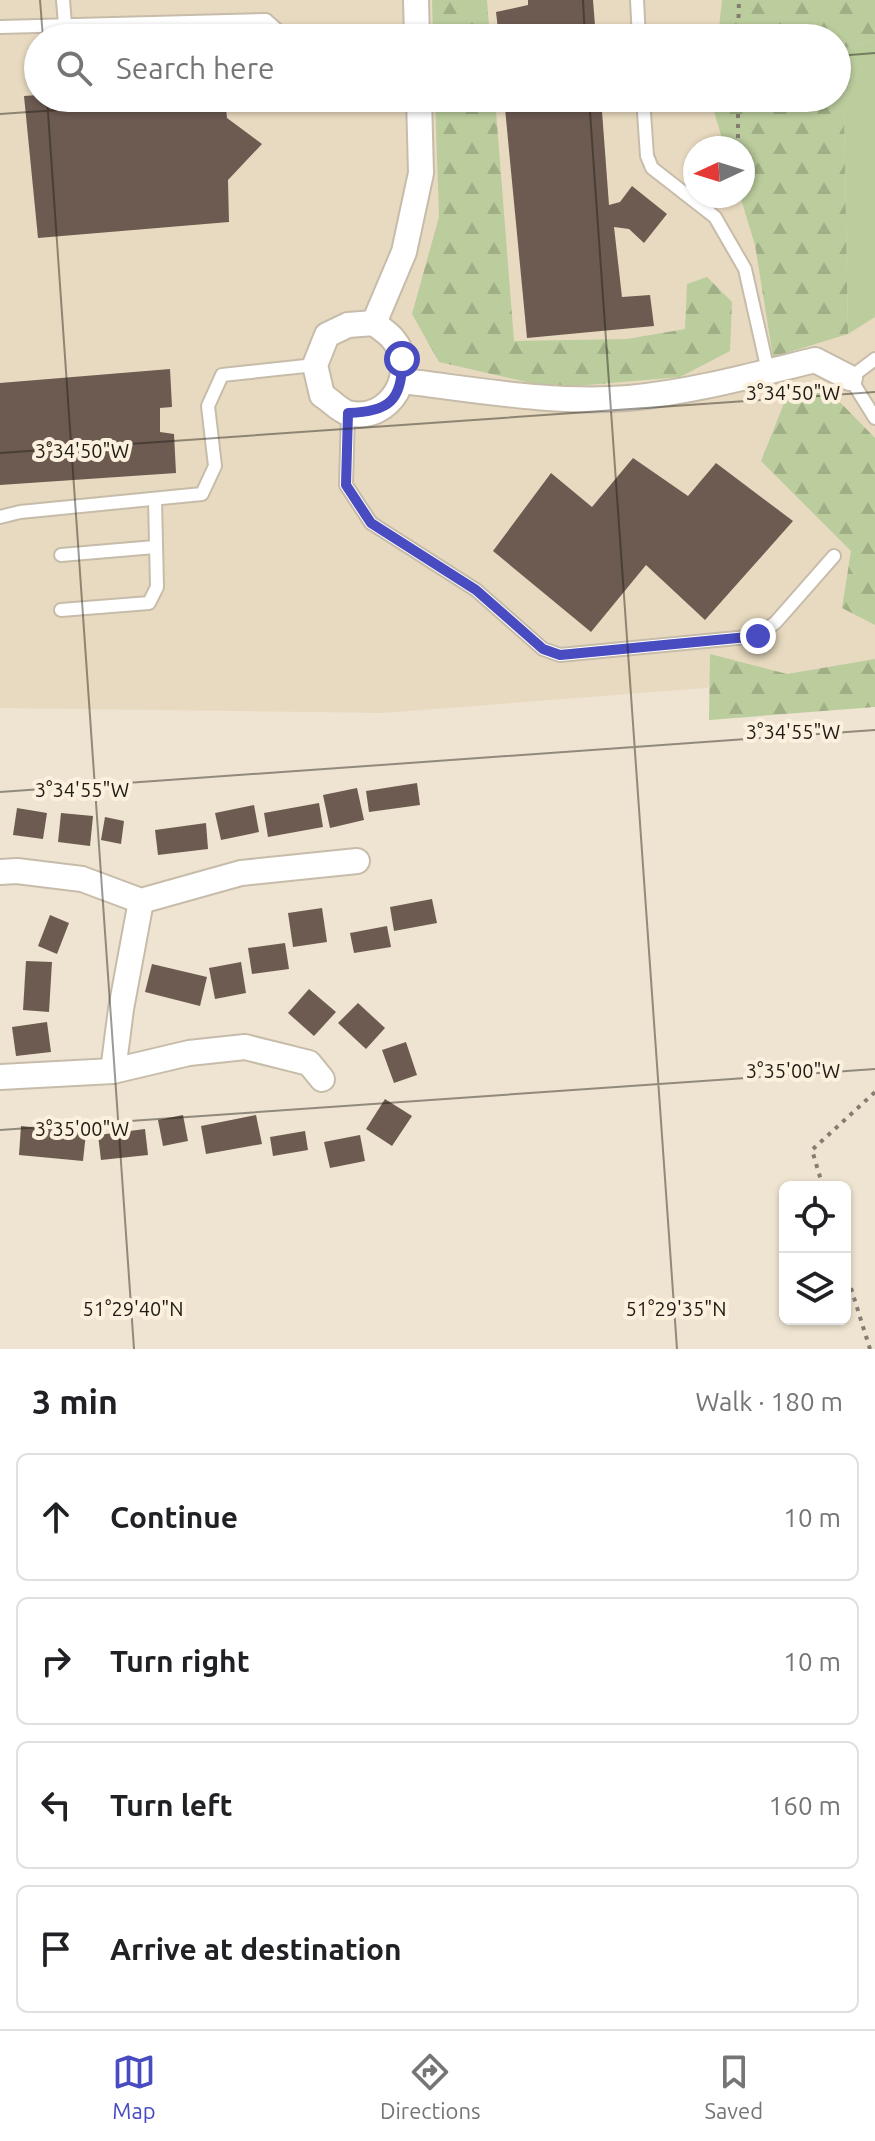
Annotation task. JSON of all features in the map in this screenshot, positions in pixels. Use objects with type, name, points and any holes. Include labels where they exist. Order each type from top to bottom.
[{"type":"street","points":[[416,0],[417,24]]},
{"type":"street","points":[[374,323],[404,252],[421,173],[419,112]]},
{"type":"street","points":[[374,323],[394,340],[402,359],[403,381],[391,403],[372,412],[348,413],[322,395],[315,365],[327,335],[348,325],[374,323]]},
{"type":"street","points":[[403,381],[545,398],[629,398],[719,383],[815,360],[850,378]]},
{"type":"street","points":[[0,872],[17,871],[82,879],[141,901],[241,873],[357,861]]},
{"type":"street","points":[[113,1071],[141,901]]},
{"type":"street","points":[[0,1077],[113,1071],[189,1053],[245,1047],[309,1063],[322,1079]]},
{"type":"lane","points":[[63,0],[65,24],[266,20],[270,24]]},
{"type":"lane","points":[[637,0],[638,24]]},
{"type":"lane","points":[[0,27],[24,26]]},
{"type":"lane","points":[[644,112],[647,156],[652,168],[715,217],[745,269],[768,371]]},
{"type":"lane","points":[[875,359],[850,378],[875,418]]},
{"type":"lane","points":[[0,517],[20,512],[202,494],[215,466],[208,406],[222,375],[315,365]]},
{"type":"lane","points":[[348,413],[346,485],[371,523],[476,590],[543,649],[560,655],[758,636],[776,622],[834,556]]},
{"type":"lane","points":[[61,610],[149,603],[157,587],[155,499]]},
{"type":"lane","points":[[61,555],[155,547]]},
{"type":"path","points":[[738,24],[739,0]]},
{"type":"path","points":[[738,112],[738,136]]},
{"type":"path","points":[[821,1181],[812,1150],[875,1092]]},
{"type":"path","points":[[851,1288],[870,1349]]},
{"type":"shaded area","points":[[0,0],[875,0],[875,675],[383,713],[0,708]]},
{"type":"green space","points":[[432,0],[487,0],[489,24],[433,24]]},
{"type":"green space","points":[[722,0],[875,0],[875,39],[851,46],[851,24],[719,24]]},
{"type":"green space","points":[[875,39],[875,317],[848,334],[844,112],[851,112],[851,46]]},
{"type":"green space","points":[[435,112],[496,112],[514,341],[627,339],[685,329],[687,284],[707,277],[732,302],[730,351],[680,377],[553,388],[439,362],[412,314],[439,217]]},
{"type":"green space","points":[[714,112],[844,112],[848,334],[773,357],[755,245],[744,208],[755,208],[755,136],[721,136]]},
{"type":"green space","points":[[825,387],[875,438],[875,625],[842,608],[851,551],[761,461],[785,401]]},
{"type":"green space","points":[[710,654],[787,674],[875,659],[875,707],[709,720]]},
{"type":"building","points":[[528,0],[593,0],[595,24],[497,24],[496,12],[528,5]]},
{"type":"building","points":[[26,112],[226,112],[227,118],[262,144],[228,180],[229,222],[38,238]]},
{"type":"building","points":[[505,112],[602,112],[609,205],[620,202],[632,186],[667,214],[644,243],[629,229],[614,227],[622,297],[650,295],[654,326],[527,338]]},
{"type":"building","points":[[170,369],[172,407],[160,408],[160,432],[174,434],[176,473],[0,485],[0,383]]},
{"type":"building","points":[[633,458],[688,496],[716,463],[793,521],[705,620],[646,565],[591,632],[493,551],[551,473],[592,507]]},
{"type":"building","points":[[417,783],[420,805],[369,812],[366,791]]},
{"type":"building","points":[[357,788],[364,820],[330,828],[323,795]]},
{"type":"building","points":[[319,803],[323,827],[268,837],[264,813]]},
{"type":"building","points":[[254,805],[259,832],[221,840],[215,813]]},
{"type":"building","points":[[17,808],[47,813],[43,839],[13,835]]},
{"type":"building","points":[[61,813],[93,816],[90,846],[58,842]]},
{"type":"building","points":[[105,817],[124,821],[121,844],[101,840]]},
{"type":"building","points":[[206,823],[208,849],[158,855],[155,830]]},
{"type":"building","points":[[432,899],[437,923],[394,931],[390,907]]},
{"type":"building","points":[[322,908],[327,942],[293,947],[288,913]]},
{"type":"building","points":[[50,915],[69,923],[57,954],[38,946]]},
{"type":"building","points":[[387,926],[391,947],[354,953],[350,933]]},
{"type":"building","points":[[285,943],[289,969],[252,974],[248,948]]},
{"type":"building","points":[[26,961],[52,962],[49,1012],[23,1010]]},
{"type":"building","points":[[241,962],[246,993],[215,999],[209,968]]},
{"type":"building","points":[[152,964],[207,977],[200,1006],[145,992]]},
{"type":"building","points":[[309,989],[336,1012],[314,1036],[288,1013]]},
{"type":"building","points":[[358,1003],[385,1028],[366,1049],[338,1023]]},
{"type":"building","points":[[47,1022],[51,1052],[16,1056],[12,1027]]},
{"type":"building","points":[[406,1042],[417,1075],[394,1083],[382,1050]]},
{"type":"building","points":[[385,1099],[412,1116],[392,1146],[366,1129]]},
{"type":"building","points":[[183,1115],[188,1141],[163,1146],[158,1120]]},
{"type":"building","points":[[256,1115],[262,1144],[206,1154],[201,1126]]},
{"type":"building","points":[[21,1126],[86,1133],[83,1161],[19,1155]]},
{"type":"building","points":[[145,1129],[148,1155],[101,1160],[98,1135]]},
{"type":"building","points":[[305,1131],[308,1150],[273,1156],[270,1137]]},
{"type":"building","points":[[360,1135],[365,1161],[330,1168],[324,1142]]},
{"type":"route","points":[[402,359],[403,381],[391,403],[372,412],[348,413],[346,485],[371,523],[476,590],[543,649],[560,655],[758,636]]}]
